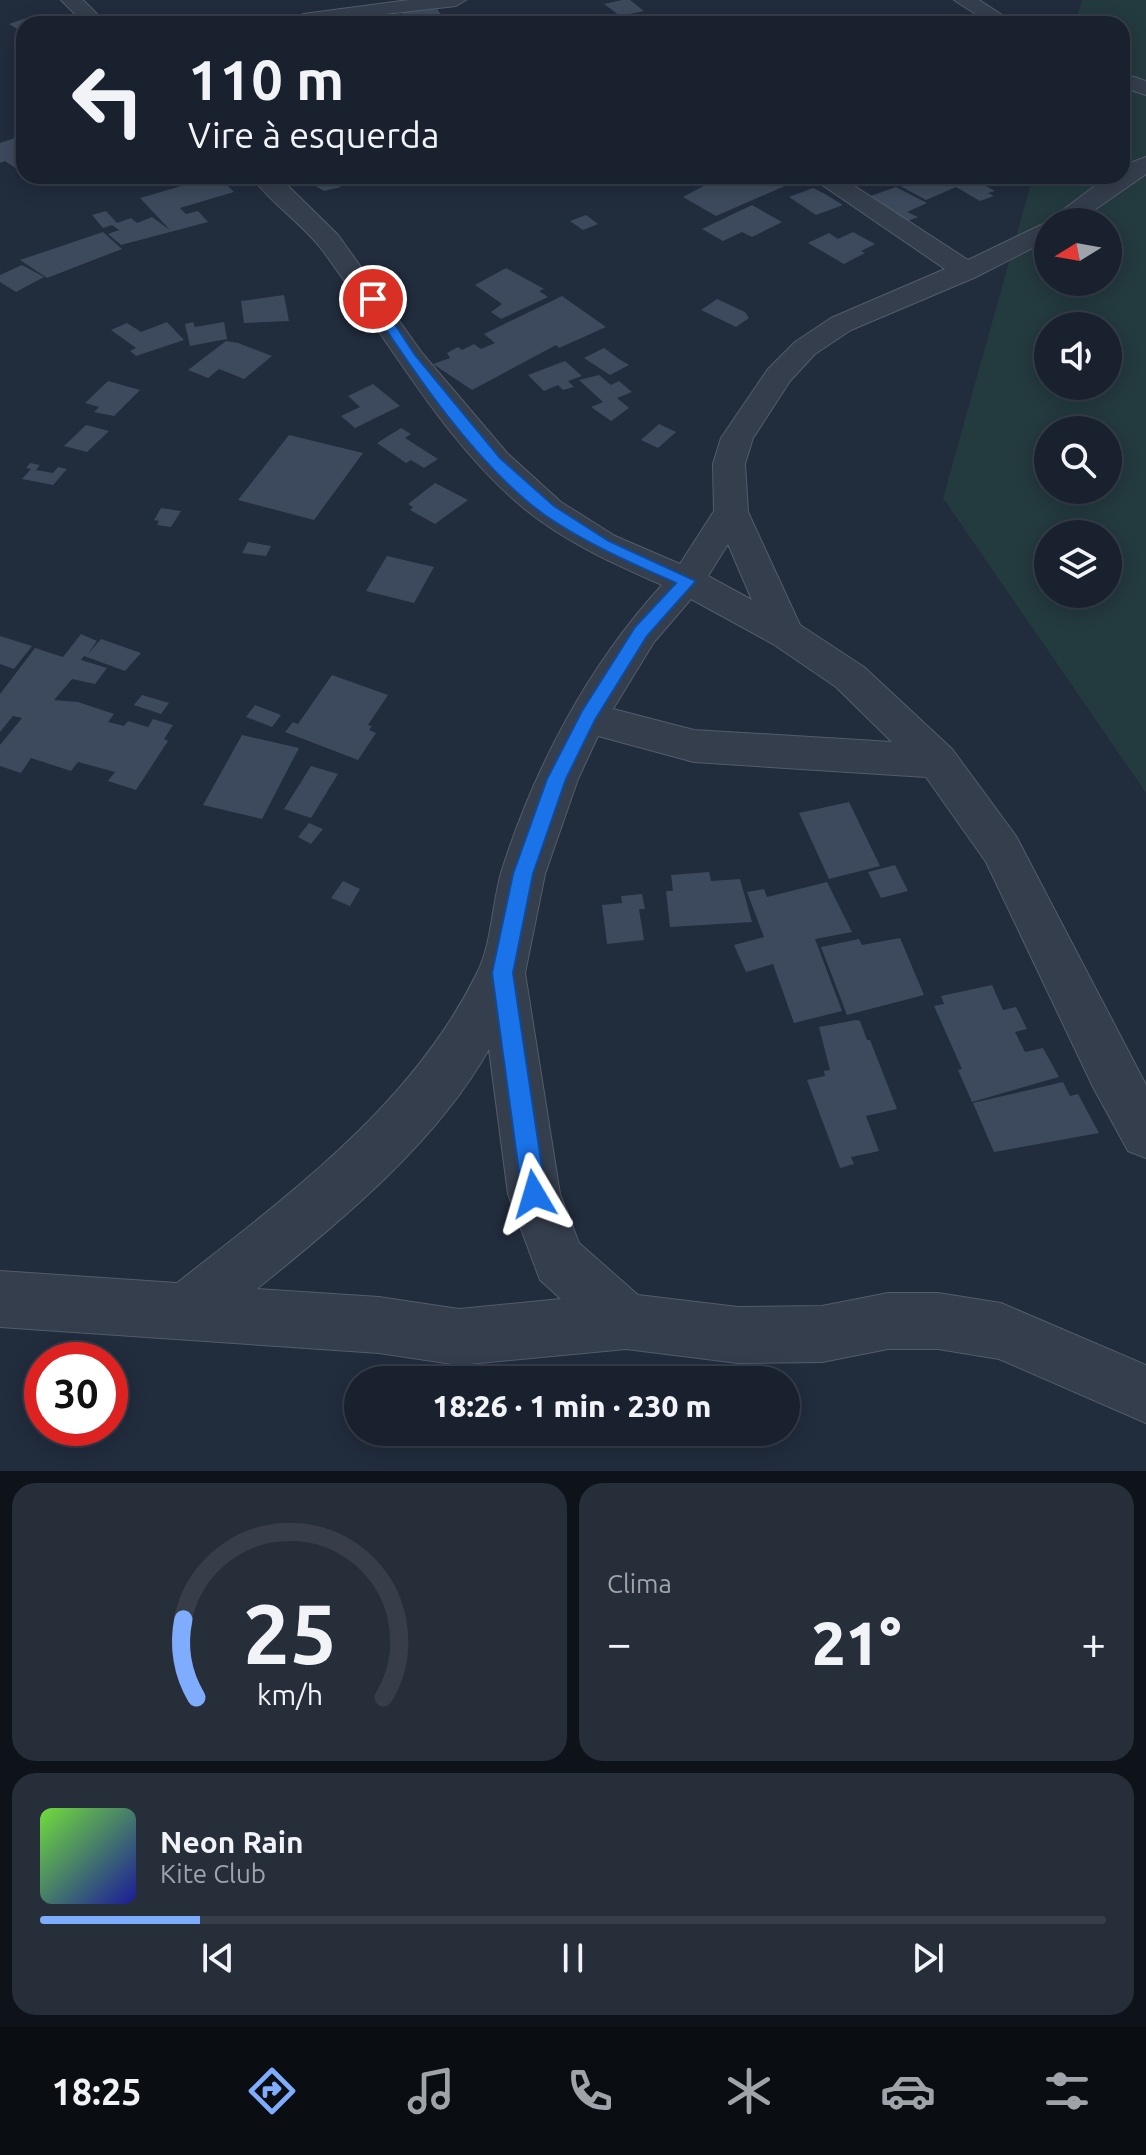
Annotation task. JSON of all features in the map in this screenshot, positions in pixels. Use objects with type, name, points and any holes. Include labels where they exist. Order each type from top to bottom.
[{"type":"street","points":[[71,0],[88,16]]},
{"type":"street","points":[[334,16],[456,0]]},
{"type":"street","points":[[964,0],[992,16]]},
{"type":"street","points":[[272,184],[329,241],[387,319],[410,357],[495,461],[549,510],[603,545],[687,581],[786,634],[850,677],[938,761],[1001,849],[1110,1070],[1146,1133]]},
{"type":"street","points":[[834,184],[966,271]]},
{"type":"street","points":[[1079,208],[1113,184]]},
{"type":"street","points":[[786,634],[731,512],[729,464],[737,438],[779,375],[805,348],[841,324],[966,271],[1034,237]]},
{"type":"street","points":[[186,1311],[283,1232],[387,1136],[453,1063],[502,973],[523,874],[557,779],[588,716],[641,632],[687,581],[731,512]]},
{"type":"street","points":[[588,716],[694,746],[938,761]]},
{"type":"street","points":[[502,973],[534,1194],[559,1261],[626,1321]]},
{"type":"street","points":[[0,1299],[379,1325],[459,1337],[626,1321],[738,1335],[822,1334],[888,1321],[938,1321],[1001,1331],[1146,1394]]},
{"type":"green space","points":[[1082,0],[1146,0],[1146,793],[943,498],[1031,184],[1130,184],[1130,16],[1077,16]]},
{"type":"building","points":[[630,0],[644,11],[620,16],[604,4]]},
{"type":"building","points":[[434,4],[442,16],[404,16],[398,8]]},
{"type":"building","points":[[16,139],[16,169],[5,161],[0,163],[0,143]]},
{"type":"building","points":[[188,184],[226,184],[234,192],[180,208],[186,214],[198,211],[208,222],[121,245],[108,234],[119,230],[112,225],[103,228],[92,215],[106,211],[117,223],[131,218],[137,223],[152,217],[170,230],[140,198]]},
{"type":"building","points":[[312,184],[336,184],[341,187],[324,191]]},
{"type":"building","points":[[707,184],[787,185],[716,216],[683,197]]},
{"type":"building","points":[[991,184],[986,186],[995,191],[988,193],[994,196],[980,201],[956,187],[926,200],[900,186]]},
{"type":"building","points":[[896,187],[927,203],[907,212],[918,217],[903,223],[865,198]]},
{"type":"building","points":[[813,188],[843,205],[816,215],[789,197]]},
{"type":"building","points":[[752,205],[782,222],[752,237],[742,232],[723,241],[702,229]]},
{"type":"building","points":[[586,215],[598,224],[583,230],[570,221]]},
{"type":"building","points":[[103,232],[122,249],[47,278],[20,260]]},
{"type":"building","points":[[853,232],[875,244],[844,264],[808,243],[829,233],[838,239]]},
{"type":"building","points":[[22,265],[44,277],[16,292],[0,282],[0,275]]},
{"type":"building","points":[[506,268],[544,289],[539,291],[548,297],[501,319],[491,312],[502,304],[475,285]]},
{"type":"building","points":[[284,295],[289,321],[244,323],[241,301]]},
{"type":"building","points":[[562,296],[606,327],[559,348],[556,345],[472,390],[433,364],[450,358],[447,353],[458,347],[462,350],[474,344],[481,349],[495,343],[484,334]]},
{"type":"building","points":[[717,299],[745,312],[749,318],[736,327],[701,310]]},
{"type":"building","points":[[167,322],[184,340],[136,356],[130,351],[136,348],[111,330],[127,323],[141,332]]},
{"type":"building","points":[[193,322],[195,327],[224,322],[227,339],[190,346],[185,324]]},
{"type":"building","points":[[226,341],[272,356],[244,379],[219,369],[208,378],[188,370]]},
{"type":"building","points":[[604,348],[629,365],[610,375],[584,358]]},
{"type":"building","points":[[565,361],[582,376],[568,381],[574,387],[563,390],[558,385],[544,391],[528,375]]},
{"type":"building","points":[[599,375],[611,385],[619,381],[632,392],[617,398],[629,408],[611,421],[591,407],[603,402],[579,380]]},
{"type":"building","points":[[108,381],[140,390],[114,416],[94,412],[99,407],[85,403]]},
{"type":"building","points":[[373,384],[400,406],[355,428],[341,416],[360,407],[348,396]]},
{"type":"building","points":[[659,424],[676,432],[658,448],[641,440]]},
{"type":"building","points":[[86,425],[109,431],[87,452],[64,446]]},
{"type":"building","points":[[401,428],[411,434],[405,438],[438,459],[424,468],[411,460],[406,463],[377,443]]},
{"type":"building","points":[[289,435],[363,453],[314,520],[238,500]]},
{"type":"building","points":[[30,463],[40,465],[36,470],[53,473],[58,467],[67,469],[53,485],[22,479],[31,469],[26,468]]},
{"type":"building","points":[[435,483],[468,500],[435,524],[410,510],[413,507],[408,504]]},
{"type":"building","points":[[161,508],[181,511],[171,527],[157,525],[159,521],[154,520]]},
{"type":"building","points":[[248,542],[271,546],[266,556],[242,553]]},
{"type":"building","points":[[387,556],[434,567],[414,603],[366,591]]},
{"type":"building","points":[[81,634],[97,641],[87,655],[101,639],[141,653],[125,671],[84,656],[81,660],[107,668],[95,684],[72,679],[54,700],[78,702],[114,714],[108,722],[124,726],[128,721],[148,727],[153,719],[173,725],[164,739],[168,741],[136,790],[108,781],[115,772],[78,762],[71,771],[31,758],[21,773],[0,766],[0,745],[22,718],[13,716],[0,732],[0,694],[35,648],[63,657]]},
{"type":"building","points":[[0,636],[32,646],[14,669],[0,664]]},
{"type":"building","points":[[332,675],[388,695],[368,725],[372,726],[369,730],[376,733],[358,760],[285,732],[293,722],[298,724]]},
{"type":"building","points":[[142,695],[169,703],[161,714],[134,705]]},
{"type":"building","points":[[255,705],[281,715],[272,727],[246,717]]},
{"type":"building","points":[[242,735],[299,748],[262,819],[203,805]]},
{"type":"building","points":[[311,766],[338,774],[311,818],[284,809]]},
{"type":"building","points":[[849,802],[880,866],[829,879],[799,813]]},
{"type":"building","points":[[309,823],[323,829],[311,844],[298,837]]},
{"type":"building","points":[[895,865],[908,891],[881,898],[868,872]]},
{"type":"building","points":[[709,872],[711,881],[740,879],[752,922],[670,927],[666,891],[673,891],[671,875]]},
{"type":"building","points":[[343,881],[360,889],[350,906],[331,898]]},
{"type":"building","points":[[827,882],[852,932],[815,939],[842,1011],[794,1023],[773,964],[746,972],[734,945],[764,937],[747,892],[764,889],[767,897]]},
{"type":"building","points":[[642,894],[645,909],[639,909],[644,940],[607,944],[602,905],[622,903],[621,896]]},
{"type":"building","points":[[900,938],[924,995],[847,1015],[821,947],[859,939],[862,945]]},
{"type":"building","points":[[992,985],[1003,1010],[1016,1007],[1027,1029],[1015,1032],[1025,1052],[1043,1048],[1059,1077],[972,1102],[958,1070],[962,1069],[934,1006],[944,1004],[941,996]]},
{"type":"building","points":[[860,1021],[867,1040],[870,1040],[897,1109],[866,1116],[879,1151],[851,1157],[854,1164],[840,1168],[807,1080],[825,1076],[824,1071],[830,1070],[819,1027]]},
{"type":"building","points":[[1063,1082],[1070,1096],[1078,1094],[1099,1133],[994,1152],[973,1103]]},
{"type":"route","points":[[373,299],[410,357],[495,461],[549,510],[603,545],[687,581],[641,632],[588,716],[557,779],[523,874],[502,973],[519,1070],[534,1194]]}]
